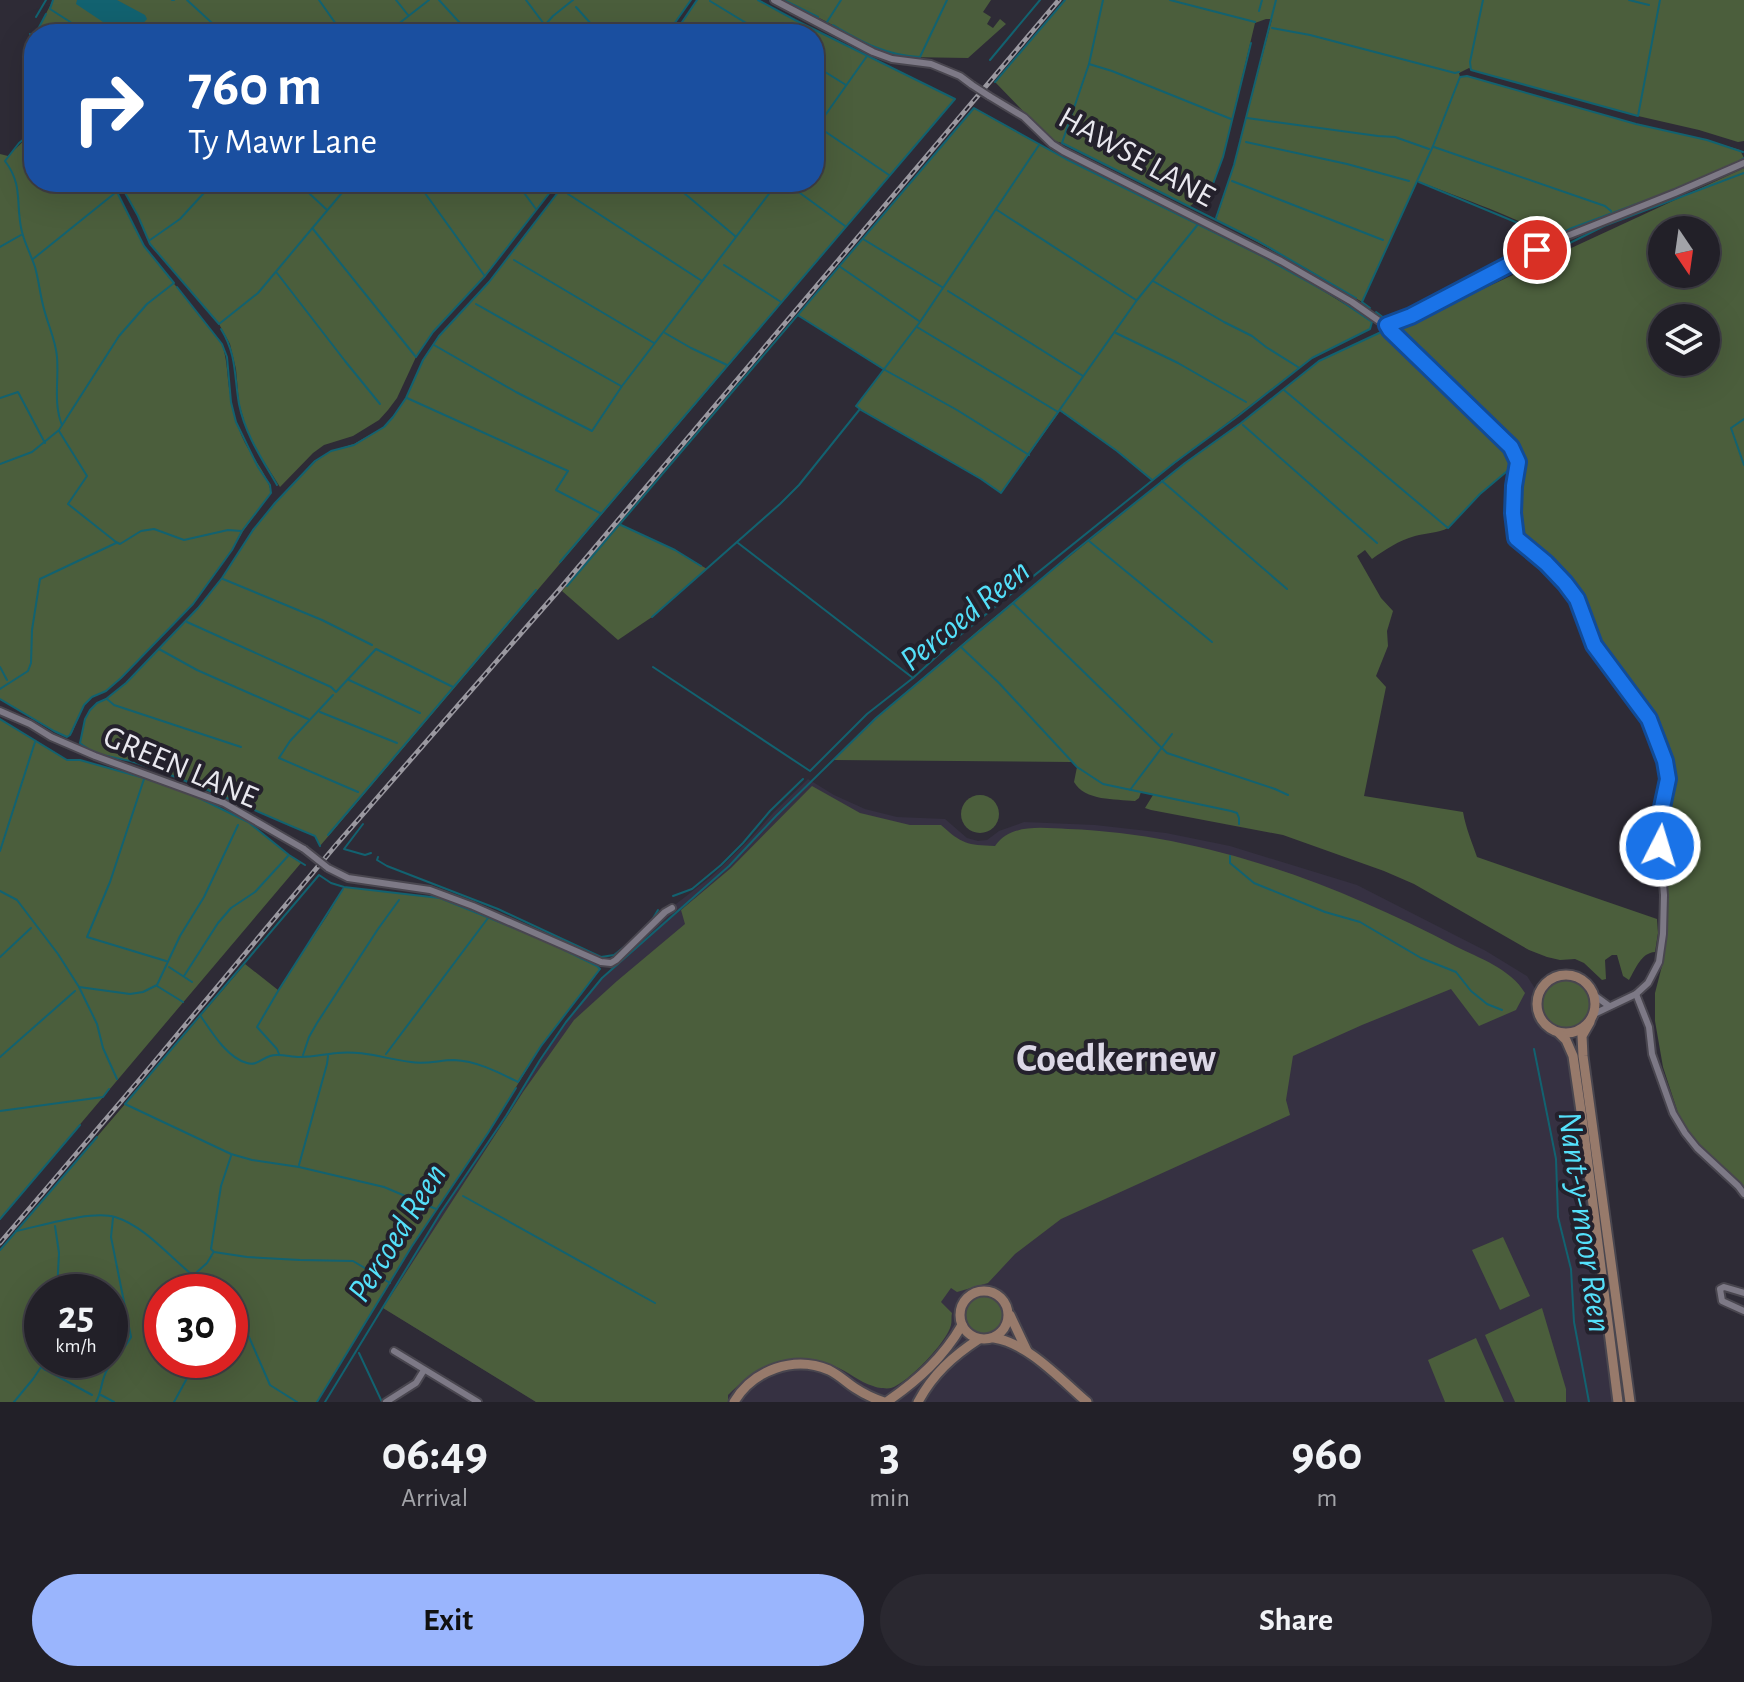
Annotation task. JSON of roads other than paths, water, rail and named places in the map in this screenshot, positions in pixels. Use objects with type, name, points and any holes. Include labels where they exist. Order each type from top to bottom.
[{"type":"street","name":"HAWSE LANE","points":[[774,0],[820,24]]},
{"type":"street","name":"HAWSE LANE","points":[[824,26],[892,59],[931,64],[960,76],[1024,117],[1063,151],[1281,261],[1352,302],[1389,327],[1511,447],[1518,462],[1513,513],[1516,538],[1546,563],[1577,599],[1594,645],[1649,719],[1665,761],[1668,779],[1658,826],[1664,895],[1663,934],[1659,962],[1648,983],[1636,994]]},
{"type":"street","points":[[1389,327],[1562,238],[1744,163]]},
{"type":"street","name":"GREEN LANE","points":[[0,711],[95,756],[224,803],[348,878],[430,890],[601,962],[611,963],[672,908]]},
{"type":"street","points":[[1609,1006],[1594,995],[1581,979],[1572,975],[1551,978],[1538,993],[1536,1003],[1544,1024],[1559,1033],[1573,1056],[1618,1402]]},
{"type":"street","points":[[1559,1033],[1576,1032],[1609,1006],[1636,994],[1649,1027],[1652,1054],[1673,1113],[1697,1148],[1744,1194]]},
{"type":"street","points":[[1594,995],[1592,1018],[1582,1036],[1583,1056],[1630,1402]]},
{"type":"street","points":[[1744,1293],[1724,1287],[1719,1295],[1722,1301],[1744,1311]]},
{"type":"street","points":[[1027,1351],[999,1295],[986,1291],[966,1299],[960,1319],[972,1337],[1004,1339],[1027,1351],[1087,1402]]},
{"type":"street","points":[[994,1338],[1006,1327],[1009,1312]]},
{"type":"street","points":[[886,1402],[919,1379],[949,1346],[962,1325]]},
{"type":"street","points":[[918,1402],[951,1360],[979,1339]]},
{"type":"street","points":[[394,1351],[473,1401]]},
{"type":"street","points":[[734,1402],[759,1376],[790,1364],[826,1369],[854,1388],[863,1402]]},
{"type":"street","points":[[390,1400],[416,1383],[424,1370]]},
{"type":"street","points":[[854,1388],[886,1402],[900,1402]]},
{"type":"water","points":[[77,0],[117,0],[147,19],[143,24],[106,24],[76,4]]},
{"type":"waterway","points":[[36,17],[46,0]]},
{"type":"waterway","points":[[53,0],[50,9],[73,24]]},
{"type":"waterway","points":[[187,0],[213,24]]},
{"type":"waterway","points":[[319,0],[336,24]]},
{"type":"waterway","points":[[396,0],[408,15]]},
{"type":"waterway","points":[[398,24],[429,0]]},
{"type":"waterway","points":[[439,0],[461,24]]},
{"type":"waterway","points":[[526,0],[544,24]]},
{"type":"waterway","points":[[546,24],[573,0]]},
{"type":"waterway","points":[[674,24],[691,0]]},
{"type":"waterway","points":[[681,24],[697,0]]},
{"type":"waterway","points":[[758,0],[803,24]]},
{"type":"waterway","points":[[784,0],[818,17]]},
{"type":"waterway","points":[[827,22],[841,0]]},
{"type":"waterway","points":[[833,25],[886,51],[920,57],[947,0]]},
{"type":"waterway","points":[[990,60],[1040,0]]},
{"type":"waterway","points":[[995,82],[1065,0]]},
{"type":"waterway","points":[[1103,0],[1089,64],[1062,143],[1258,241],[1356,298]]},
{"type":"waterway","points":[[1170,0],[1255,22]]},
{"type":"waterway","points":[[1259,11],[1262,0]]},
{"type":"waterway","points":[[1216,218],[1234,165],[1276,0]]},
{"type":"waterway","points":[[1483,0],[1471,70],[1638,116],[1660,0]]},
{"type":"waterway","points":[[1629,0],[1649,5]]},
{"type":"waterway","points":[[710,1],[748,24]]},
{"type":"waterway","points":[[576,7],[591,24]]},
{"type":"waterway","points":[[41,24],[46,14]]},
{"type":"waterway","points":[[1272,28],[1459,72]]},
{"type":"waterway","points":[[560,562],[955,99],[824,34]]},
{"type":"waterway","points":[[1200,198],[1213,184],[1223,157],[1251,43]]},
{"type":"waterway","points":[[824,117],[867,56]]},
{"type":"waterway","points":[[1089,64],[1231,119]]},
{"type":"waterway","points":[[824,71],[846,85]]},
{"type":"waterway","points":[[1370,308],[1362,302],[1433,146],[1460,77],[1467,76],[1743,152]]},
{"type":"waterway","points":[[567,586],[974,108],[1066,159],[1260,255],[1337,298],[1372,322],[1370,329],[1312,358],[1174,463],[959,636],[867,714],[810,771],[653,667]]},
{"type":"waterway","points":[[1247,118],[1395,137],[1429,149]]},
{"type":"waterway","points":[[824,131],[889,175]]},
{"type":"waterway","points":[[24,139],[5,161],[15,179],[22,232],[35,267],[55,345],[58,408],[62,425]]},
{"type":"waterway","points":[[1246,142],[1409,181]]},
{"type":"waterway","points":[[652,617],[799,485],[860,409],[856,406],[920,322],[1039,145]]},
{"type":"waterway","points":[[1434,147],[1605,206],[1611,211]]},
{"type":"waterway","points":[[1550,239],[1744,158]]},
{"type":"waterway","name":"Percoed Reen","points":[[325,1402],[441,1212],[566,1022],[602,978],[729,866],[876,718],[1071,554],[1319,361],[1421,317],[1604,226],[1744,173]]},
{"type":"waterway","points":[[1232,181],[1383,240]]},
{"type":"waterway","points":[[1419,182],[1547,235]]},
{"type":"waterway","points":[[0,464],[32,452],[59,430],[119,336],[147,304],[174,283],[144,246],[117,192]]},
{"type":"waterway","points":[[125,192],[150,244],[219,324],[258,293],[343,192]]},
{"type":"waterway","points":[[150,240],[180,219],[205,192]]},
{"type":"waterway","points":[[308,192],[326,209]]},
{"type":"waterway","points":[[424,192],[484,275]]},
{"type":"waterway","points":[[523,192],[536,209]]},
{"type":"waterway","points":[[313,229],[416,357],[433,332],[485,276],[550,192]]},
{"type":"waterway","points":[[320,846],[315,836],[205,789],[137,763],[86,748],[80,743],[85,719],[97,703],[126,683],[198,608],[253,530],[315,461],[331,451],[354,445],[384,427],[393,417],[439,336],[489,282],[558,192]]},
{"type":"waterway","points":[[683,192],[735,236]]},
{"type":"waterway","points":[[434,345],[592,431],[622,386],[770,192]]},
{"type":"waterway","points":[[799,192],[845,226]]},
{"type":"waterway","points":[[33,259],[115,193]]},
{"type":"waterway","points":[[568,194],[702,281]]},
{"type":"waterway","points":[[997,210],[1136,300]]},
{"type":"waterway","points":[[861,410],[1001,493],[1137,300],[1199,223]]},
{"type":"waterway","points":[[0,247],[21,235]]},
{"type":"waterway","points":[[863,239],[942,287]]},
{"type":"waterway","points":[[514,260],[654,343]]},
{"type":"waterway","points":[[1415,309],[1505,262]]},
{"type":"waterway","points":[[724,265],[781,302]]},
{"type":"waterway","points":[[839,266],[919,321]]},
{"type":"waterway","points":[[277,273],[380,404]]},
{"type":"waterway","points":[[1153,281],[1252,336],[1298,367]]},
{"type":"waterway","points":[[0,699],[54,731],[67,737],[70,735],[84,705],[121,678],[193,604],[271,493],[270,485],[236,422],[227,357],[222,344],[177,287]]},
{"type":"waterway","points":[[948,291],[1083,376]]},
{"type":"waterway","points":[[476,304],[621,386]]},
{"type":"waterway","points":[[1376,312],[1388,321],[1406,313]]},
{"type":"waterway","points":[[799,316],[1029,455]]},
{"type":"waterway","points":[[917,327],[1058,412]]},
{"type":"waterway","points":[[221,329],[232,357],[245,426],[277,485]]},
{"type":"waterway","points":[[665,333],[727,365]]},
{"type":"waterway","points":[[1116,333],[1178,363],[1246,402]]},
{"type":"waterway","points":[[1389,335],[1496,437],[1509,457]]},
{"type":"waterway","points":[[1284,390],[1448,528],[1480,494],[1512,467]]},
{"type":"waterway","points":[[0,398],[18,392],[45,443]]},
{"type":"waterway","points":[[407,398],[568,471],[556,490],[600,513]]},
{"type":"waterway","points":[[1061,411],[1152,480]]},
{"type":"waterway","points":[[1744,419],[1731,428],[1744,465]]},
{"type":"waterway","points":[[1243,425],[1377,543]]},
{"type":"waterway","points":[[59,431],[87,476],[68,504],[116,542],[120,544],[141,531],[154,529],[184,540],[228,530],[241,531]]},
{"type":"waterway","points":[[1162,481],[1287,589]]},
{"type":"waterway","points":[[621,525],[701,566]]},
{"type":"waterway","points":[[1089,541],[1212,642]]},
{"type":"waterway","points":[[0,689],[28,671],[31,663],[32,630],[40,579],[116,543]]},
{"type":"waterway","points":[[738,543],[913,678]]},
{"type":"waterway","points":[[223,579],[322,620],[372,645]]},
{"type":"waterway","points":[[328,835],[536,590]]},
{"type":"waterway","points":[[1013,603],[1167,753],[1288,795]]},
{"type":"waterway","points":[[187,622],[336,692],[376,649],[453,687]]},
{"type":"waterway","name":"Nant-y-moor Reen","points":[[961,647],[1077,767],[1103,784],[1231,811],[1237,813],[1239,824]]},
{"type":"waterway","points":[[159,649],[197,670],[308,719]]},
{"type":"waterway","points":[[0,667],[7,680]]},
{"type":"waterway","points":[[349,680],[420,713]]},
{"type":"waterway","points":[[333,695],[290,741],[279,758],[358,792]]},
{"type":"waterway","points":[[107,699],[114,705],[241,747]]},
{"type":"waterway","points":[[320,712],[397,743]]},
{"type":"waterway","points":[[0,719],[67,760],[80,760],[191,794],[248,822],[305,865]]},
{"type":"waterway","points":[[1130,790],[1172,734]]},
{"type":"waterway","points":[[0,851],[35,742]]},
{"type":"waterway","points":[[144,779],[110,882],[87,937],[166,961]]},
{"type":"waterway","points":[[673,896],[692,889],[721,865],[803,779]]},
{"type":"waterway","points":[[363,824],[344,849],[365,855],[371,853]]},
{"type":"waterway","points":[[79,987],[130,994],[157,985],[238,825]]},
{"type":"waterway","points":[[184,976],[218,923],[231,908],[255,892],[288,856]]},
{"type":"waterway","name":"Nant-y-moor Reen","points":[[1230,856],[1230,863],[1254,883],[1325,912],[1360,922],[1421,958],[1456,972],[1471,991],[1487,1004],[1502,1010]]},
{"type":"waterway","points":[[378,857],[377,860],[387,866],[498,909],[601,957],[614,955],[624,947]]},
{"type":"waterway","points":[[200,1015],[204,1021],[209,1029],[214,1036],[226,1050],[250,1064],[273,1055],[305,1057],[356,1053],[416,1063],[471,1062],[518,1082],[541,1046],[600,969],[597,966],[546,941],[440,898],[344,887],[319,875],[125,1104],[231,1154],[384,1187],[436,1209]]},
{"type":"waterway","points":[[279,1054],[257,1027],[343,889]]},
{"type":"waterway","points":[[0,891],[17,900],[79,987],[97,1024],[103,1048],[117,1079]]},
{"type":"waterway","points":[[303,1055],[317,1023],[399,900]]},
{"type":"waterway","points":[[632,940],[658,910]]},
{"type":"waterway","points":[[386,1054],[488,918]]},
{"type":"waterway","points":[[0,957],[31,928]]},
{"type":"waterway","points":[[169,967],[192,982]]},
{"type":"waterway","points":[[157,986],[183,1002]]},
{"type":"waterway","points":[[0,1057],[75,991]]},
{"type":"waterway","name":"Nant-y-moor Reen","points":[[1534,1049],[1556,1159],[1558,1217],[1571,1269],[1574,1322],[1589,1402]]},
{"type":"waterway","points":[[299,1165],[328,1056]]},
{"type":"waterway","name":"Percoed Reen","points":[[317,1402],[412,1246],[516,1088]]},
{"type":"waterway","points":[[0,1111],[103,1097],[109,1089]]},
{"type":"waterway","points":[[0,1219],[80,1125]]},
{"type":"waterway","points":[[0,1250],[97,1137]]},
{"type":"waterway","points":[[231,1156],[221,1186],[211,1249],[214,1252],[247,1257],[353,1261],[390,1283]]},
{"type":"waterway","points":[[463,1196],[655,1303]]},
{"type":"waterway","points":[[16,1231],[80,1217],[115,1217],[145,1234],[195,1274]]},
{"type":"waterway","points":[[96,1402],[107,1370],[131,1337],[111,1237],[113,1218]]},
{"type":"waterway","points":[[55,1226],[58,1274]]},
{"type":"waterway","points":[[197,1272],[213,1253]]},
{"type":"waterway","points":[[248,1335],[270,1385],[297,1402]]},
{"type":"waterway","points":[[359,1353],[382,1402]]},
{"type":"waterway","points":[[14,1402],[34,1378]]},
{"type":"waterway","points":[[61,1378],[92,1395]]},
{"type":"waterway","points":[[174,1402],[187,1378]]},
{"type":"waterway","points":[[101,1395],[114,1402]]},
{"type":"railway","points":[[0,1243],[1059,0]]},
{"type":"district","name":"Coedkernew","points":[[1116,1057]]}]
